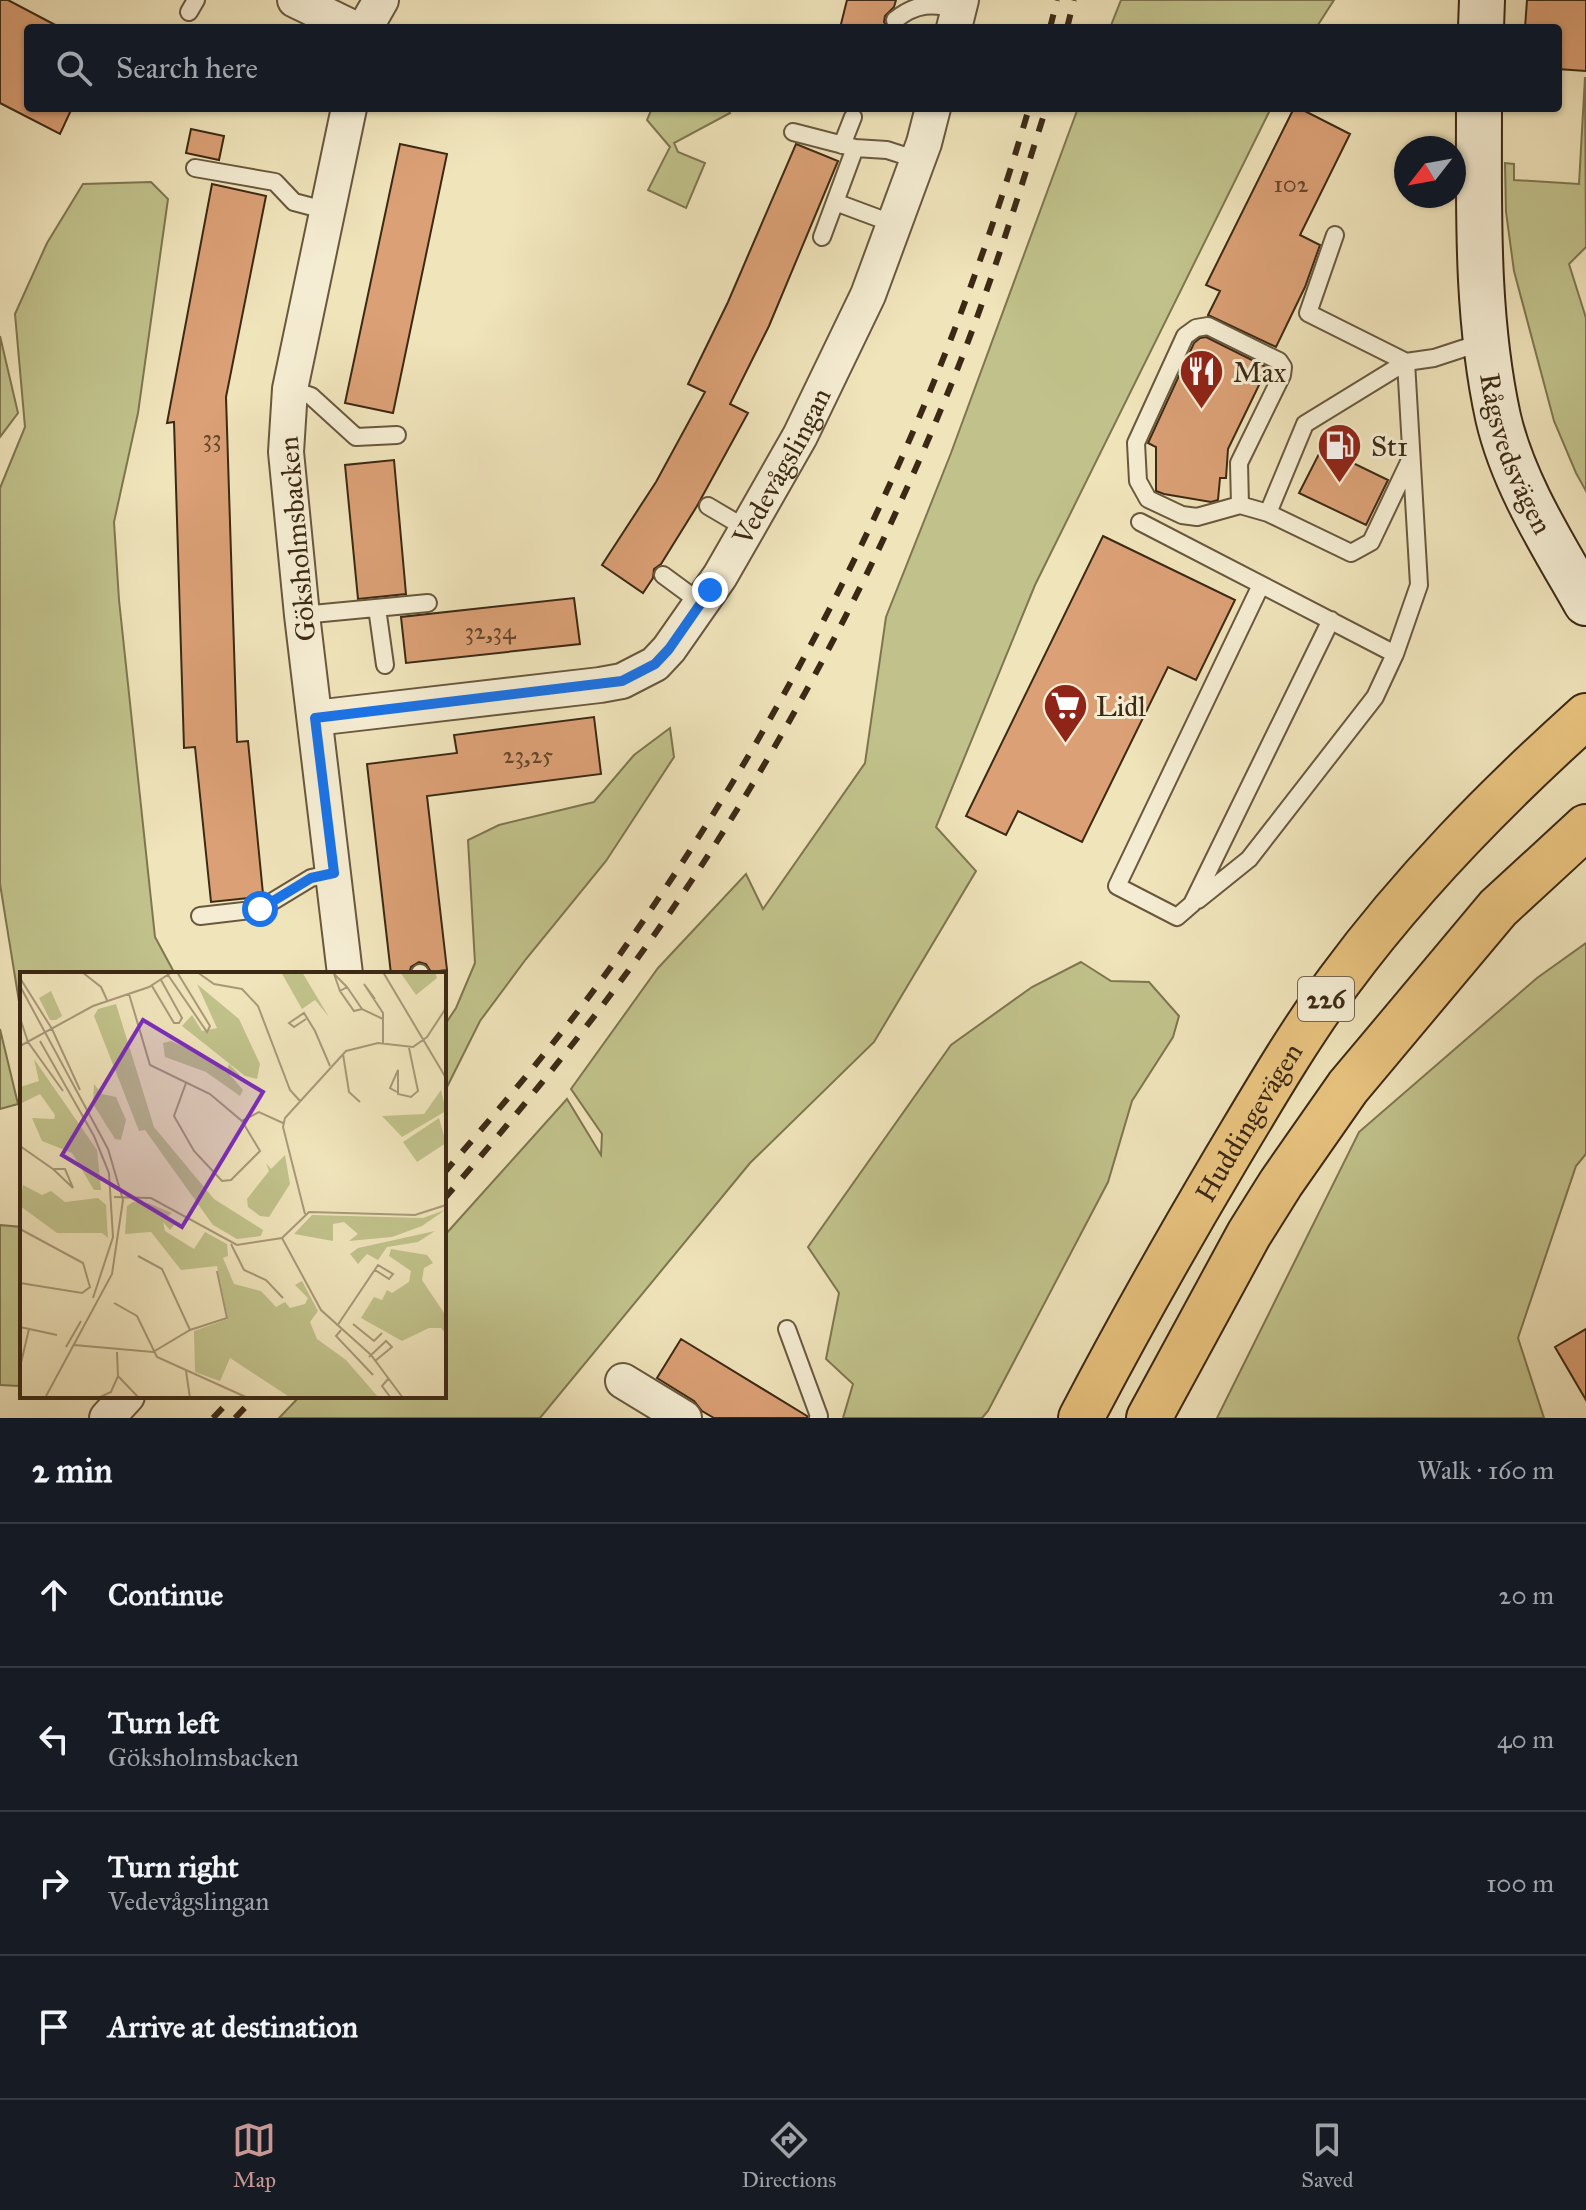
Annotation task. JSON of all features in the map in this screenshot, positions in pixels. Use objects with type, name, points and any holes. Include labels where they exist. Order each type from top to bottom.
[{"type":"main road","name":"Huddingevägen","points":[[1081,1418],[1127,1330],[1293,1045],[1339,980],[1457,839],[1586,716]]},
{"type":"main road","name":"Huddingevägen","points":[[1149,1418],[1281,1183],[1348,1087],[1498,908],[1586,827]]},
{"type":"main road","points":[[1167,1418],[1220,1287]]},
{"type":"main road","points":[[1053,1418],[1127,1330]]},
{"type":"street","points":[[295,0],[345,24]]},
{"type":"street","points":[[367,24],[381,0]]},
{"type":"street","points":[[1481,24],[1482,0]]},
{"type":"street","name":"Göksholmsbacken","points":[[345,972],[302,615],[286,452],[290,389],[348,112]]},
{"type":"street","name":"Vedevågslingan","points":[[315,718],[622,681],[655,664],[720,576],[800,436],[868,295],[918,160],[932,112]]},
{"type":"street","name":"Rågsvedsvägen","points":[[1479,112],[1479,235],[1486,341],[1499,418],[1525,490],[1586,603]]},
{"type":"street","name":"Rågsvedsvägen","points":[[1486,341],[1525,409],[1553,483],[1586,543]]},
{"type":"street","points":[[623,1381],[684,1418]]},
{"type":"street","points":[[107,1418],[125,1398]]},
{"type":"lane","points":[[895,20],[907,10],[932,4],[958,12]]},
{"type":"lane","points":[[822,237],[835,202],[853,117]]},
{"type":"lane","points":[[793,132],[849,146],[887,150],[918,160]]},
{"type":"lane","points":[[195,168],[275,182],[294,202],[328,211]]},
{"type":"lane","points":[[835,202],[894,224]]},
{"type":"lane","points":[[1335,235],[1308,313],[1406,362]]},
{"type":"lane","points":[[1240,505],[1239,463],[1282,375],[1283,367],[1279,361],[1208,326],[1196,328],[1185,336],[1136,443],[1138,481],[1148,499],[1182,515],[1197,517],[1240,505],[1268,513],[1351,553],[1371,542],[1412,456]]},
{"type":"lane","points":[[1268,513],[1305,424],[1406,362],[1434,358],[1486,341]]},
{"type":"lane","points":[[1261,585],[1117,886],[1177,917],[1249,859],[1375,697],[1395,654],[1419,585],[1406,362]]},
{"type":"lane","points":[[290,389],[311,396],[356,437],[397,435]]},
{"type":"lane","points":[[708,506],[747,529]]},
{"type":"lane","points":[[1140,522],[1395,654]]},
{"type":"lane","points":[[663,575],[701,603]]},
{"type":"lane","points":[[302,615],[428,603]]},
{"type":"lane","points":[[377,608],[385,665]]},
{"type":"lane","points":[[1192,904],[1331,620]]},
{"type":"lane","points":[[200,916],[260,909],[311,878],[334,873]]},
{"type":"lane","points":[[787,1329],[818,1418]]},
{"type":"green space","points":[[1121,0],[1334,0],[1319,24],[1112,24]]},
{"type":"green space","points":[[1585,77],[1586,247],[1569,264],[1586,318],[1586,491],[1554,421],[1514,271],[1506,212],[1505,163],[1514,164],[1514,180],[1579,184]]},
{"type":"green space","points":[[650,112],[730,113],[674,143],[678,152],[705,163],[686,208],[648,190],[670,147],[647,120]]},
{"type":"green space","points":[[1077,112],[1269,112],[1035,585],[936,827],[976,871],[874,1042],[750,1163],[540,1418],[279,1418],[298,1398],[446,1398],[446,1234],[567,1099],[601,1155],[602,1134],[571,1089],[658,968],[746,874],[763,909],[865,763],[886,617],[951,453]]},
{"type":"green space","points":[[151,182],[168,199],[138,413],[114,522],[119,600],[155,937],[174,972],[20,972],[20,1008],[0,884],[0,488],[25,427],[15,314],[47,243],[83,184]]},
{"type":"green space","points":[[0,336],[18,413],[0,437]]},
{"type":"green space","points":[[670,728],[674,757],[606,861],[480,1021],[446,1089],[446,1023],[456,1008],[475,963],[468,840],[499,825],[594,802],[634,755]]},
{"type":"green space","points":[[1586,943],[1586,1154],[1576,1166],[1518,1338],[1544,1418],[1217,1418],[1359,1132],[1537,978]]},
{"type":"green space","points":[[1081,962],[1111,981],[1149,982],[1179,1016],[1173,1037],[1132,1101],[1108,1182],[982,1418],[843,1418],[853,1384],[826,1359],[839,1293],[808,1247],[951,1045],[1032,987]]},
{"type":"green space","points":[[0,1029],[18,1104],[0,1109]]},
{"type":"green space","points":[[0,1225],[20,1227],[20,1374],[19,1386],[0,1385]]},
{"type":"building","points":[[0,0],[8,0],[53,24],[24,24],[24,112],[70,112],[60,134],[0,103]]},
{"type":"building","points":[[847,0],[896,0],[885,16],[885,24],[841,24]]},
{"type":"building","points":[[1527,0],[1586,0],[1586,71],[1562,69],[1562,24],[1525,24]]},
{"type":"building","points":[[1292,112],[1307,112],[1350,134],[1300,235],[1320,245],[1305,287],[1276,347],[1208,315],[1220,291],[1206,285]]},
{"type":"building","points":[[191,129],[224,136],[219,160],[186,153]]},
{"type":"building","points":[[400,144],[447,154],[393,413],[345,403]]},
{"type":"building","points":[[796,144],[838,161],[769,326],[730,404],[748,413],[697,506],[661,564],[654,569],[653,578],[643,593],[602,565],[656,482],[705,392],[688,384],[728,302]]},
{"type":"building","points":[[212,184],[266,196],[226,397],[237,742],[248,741],[263,894],[211,902],[195,747],[184,748],[174,422],[167,423]]},
{"type":"building","name":"Max","points":[[1206,337],[1266,367],[1228,449],[1226,478],[1220,478],[1218,500],[1211,502],[1156,491],[1156,447],[1148,443],[1194,343]]},
{"type":"building","points":[[1322,448],[1388,480],[1366,525],[1299,493]]},
{"type":"building","points":[[394,460],[406,594],[358,599],[345,465]]},
{"type":"building","name":"Lidl","points":[[1103,536],[1235,600],[1196,680],[1168,667],[1082,842],[1018,811],[1006,835],[966,816]]},
{"type":"building","points":[[574,598],[580,644],[406,663],[401,617]]},
{"type":"building","points":[[594,717],[601,774],[427,796],[447,970],[431,972],[426,964],[419,962],[410,972],[391,972],[367,764],[457,753],[454,735]]},
{"type":"building","points":[[1586,1329],[1586,1400],[1555,1347]]},
{"type":"building","points":[[681,1339],[807,1418],[714,1418],[702,1411],[694,1401],[657,1378]]},
{"type":"railway","points":[[1051,24],[1057,0]]},
{"type":"railway","points":[[1068,24],[1074,0]]},
{"type":"railway","points":[[446,1171],[560,1034],[625,947],[752,750],[809,648],[862,544],[910,438],[994,220],[1028,112]]},
{"type":"railway","points":[[446,1197],[552,1070],[654,936],[716,843],[818,670],[878,550],[934,427],[994,269],[1045,112]]},
{"type":"railway","points":[[213,1418],[232,1398]]},
{"type":"railway","points":[[235,1418],[254,1398]]},
{"type":"place","name":"Max","points":[[1202,411]]},
{"type":"place","name":"St1","points":[[1340,485]]},
{"type":"place","name":"Lidl","points":[[1065,745]]},
{"type":"route","points":[[260,909],[311,878],[334,873],[315,718],[622,681],[655,664],[710,590]]}]
